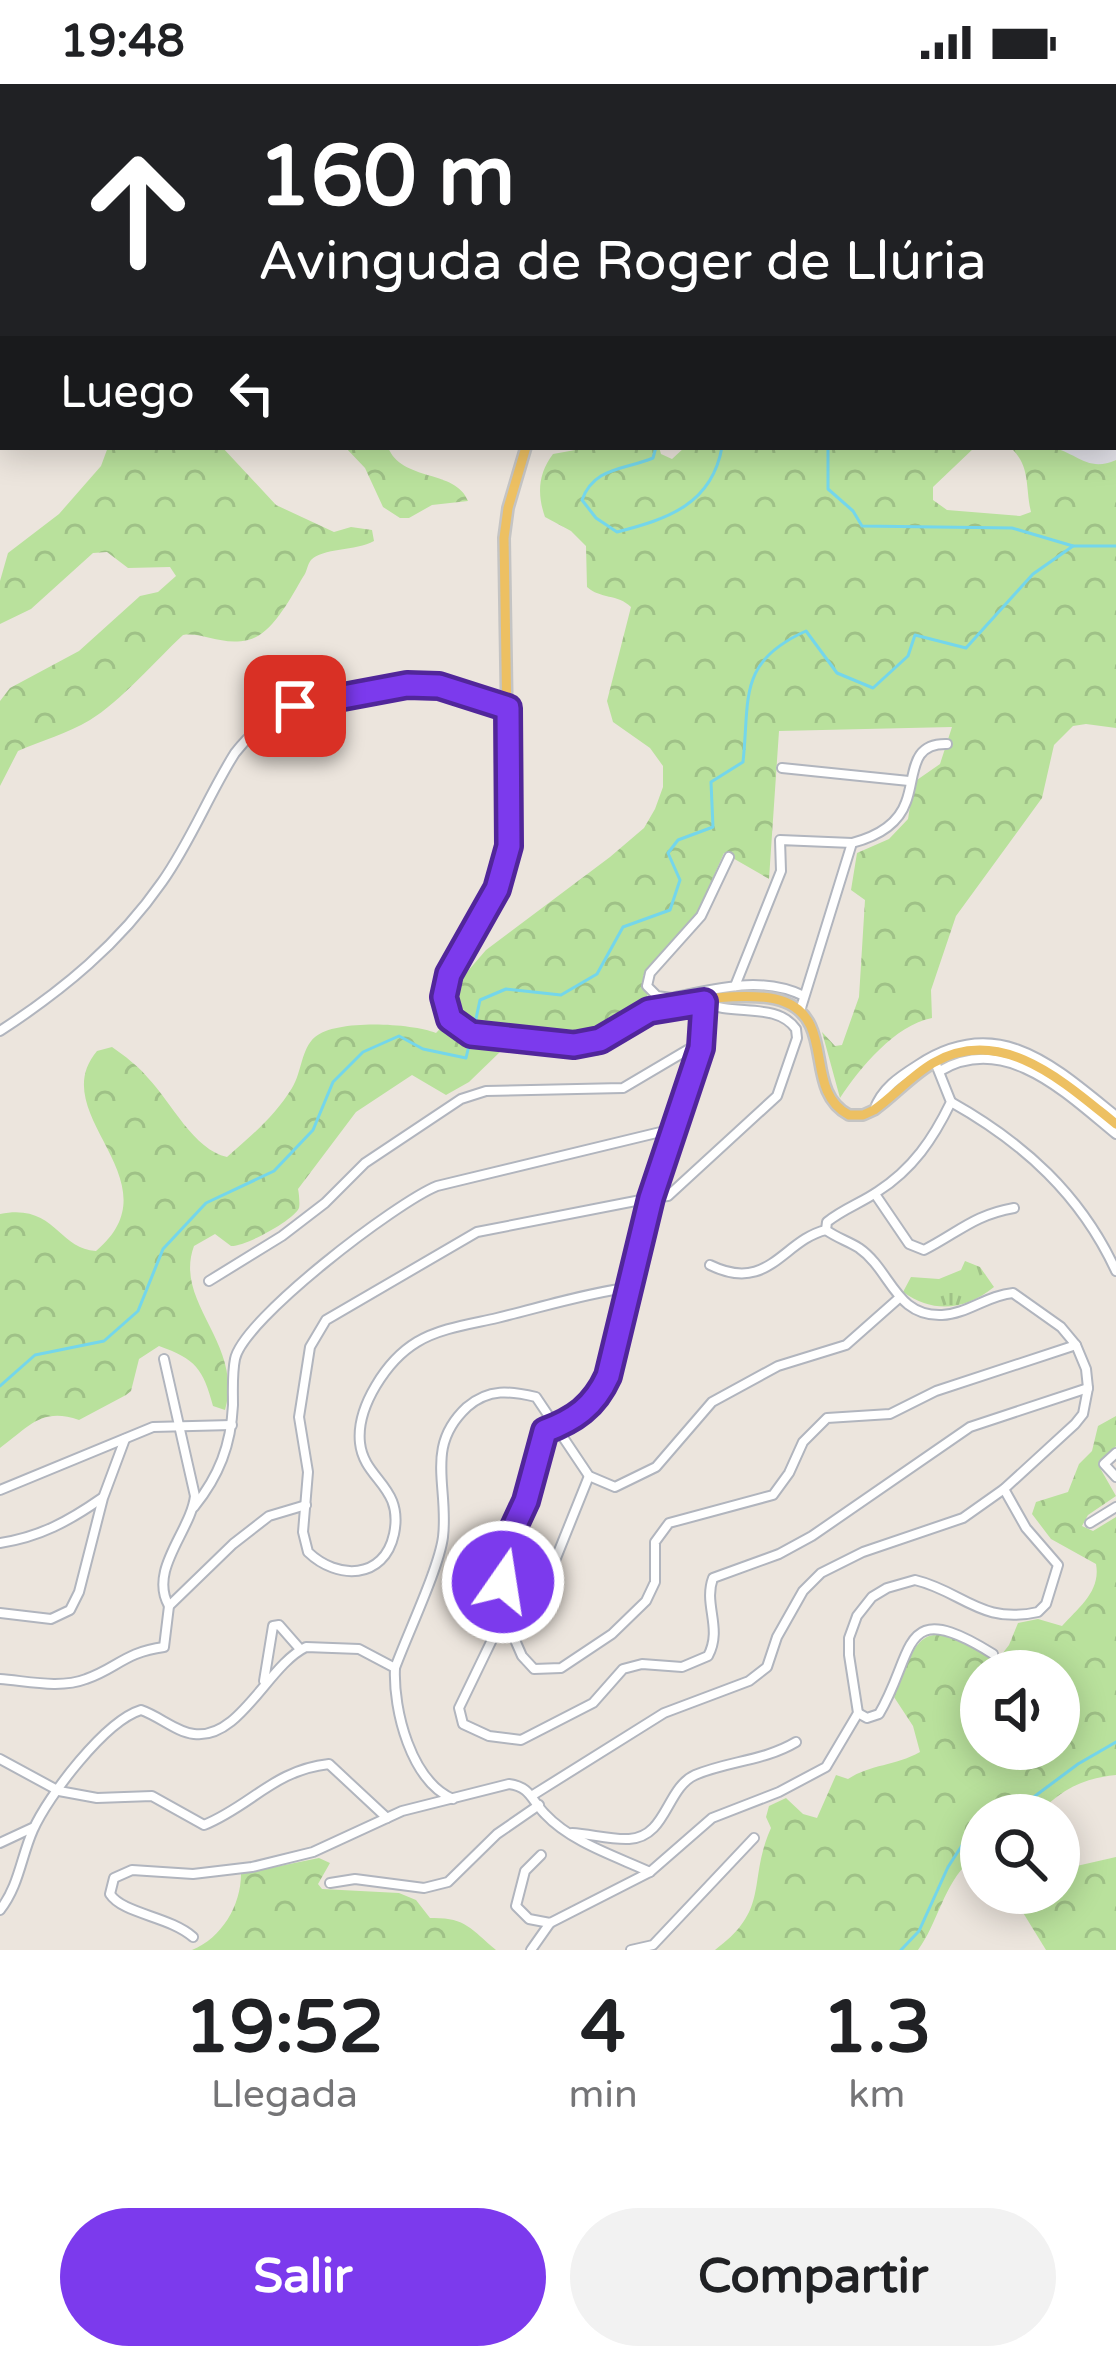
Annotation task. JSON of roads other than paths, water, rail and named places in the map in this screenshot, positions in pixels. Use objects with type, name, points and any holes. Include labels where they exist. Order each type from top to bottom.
[{"type":"main road","points":[[525,450],[504,538],[509,846],[497,889],[449,974],[444,997],[450,1019],[471,1034],[574,1045],[600,1040],[649,1011],[763,997],[782,1000],[800,1011],[816,1039],[831,1101],[854,1116],[874,1111],[952,1054],[980,1051],[1031,1061],[1116,1120]]},
{"type":"street","points":[[0,1031],[74,980],[121,933],[163,881],[235,753],[246,738],[278,714],[332,698],[407,685],[439,686],[508,708]]},
{"type":"street","points":[[736,986],[781,871],[780,840],[852,844],[884,830],[908,799],[917,756],[928,747],[947,744]]},
{"type":"street","points":[[782,768],[909,781]]},
{"type":"street","points":[[800,1011],[852,844]]},
{"type":"street","points":[[729,857],[701,916],[650,973],[647,986],[657,996],[670,998],[736,986],[784,986],[805,997]]},
{"type":"street","points":[[632,1288],[440,1332],[416,1342],[371,1396],[360,1431],[364,1457],[395,1504],[389,1549],[356,1574],[345,1574],[313,1557],[304,1539],[308,1472],[299,1418],[310,1347],[326,1320],[477,1232],[651,1198],[668,1196],[777,1096],[797,1038],[796,1029],[781,1015],[720,1010],[704,1002],[701,1048],[651,1198],[632,1288],[605,1384],[589,1406],[545,1431],[526,1501],[506,1544],[504,1615],[458,1708],[463,1724],[489,1736],[520,1740],[593,1703],[622,1669],[642,1664],[682,1667],[708,1655],[716,1637],[709,1596],[713,1578],[812,1536],[970,1427],[1088,1388]]},
{"type":"street","points":[[874,1111],[879,1096],[897,1079],[939,1051],[963,1042],[1023,1050],[1045,1061],[1116,1120]]},
{"type":"street","points":[[208,1281],[282,1236],[325,1203],[365,1163],[460,1099],[486,1091],[623,1088],[689,1049],[701,1048]]},
{"type":"street","points":[[1116,1134],[1024,1066],[969,1059],[938,1066],[951,1102],[997,1129],[1047,1170],[1082,1210],[1116,1271]]},
{"type":"street","points":[[826,1230],[827,1222],[836,1215],[908,1168],[931,1143],[951,1102]]},
{"type":"street","points":[[0,1679],[68,1684],[89,1678],[124,1656],[164,1646],[168,1562],[194,1507],[218,1471],[232,1425],[235,1358],[242,1343],[300,1282],[412,1199],[446,1183],[674,1129]]},
{"type":"street","points":[[874,1194],[909,1244],[923,1250],[980,1214],[1014,1208]]},
{"type":"street","points":[[533,1795],[664,1713],[749,1681],[767,1667],[794,1606],[820,1574],[863,1552],[950,1525],[1004,1489],[1080,1418],[1088,1388],[1076,1345],[1061,1327],[1013,1293],[996,1294],[944,1316],[913,1309],[898,1299],[872,1260],[826,1230],[814,1232],[764,1270],[723,1272],[710,1265]]},
{"type":"street","points":[[453,1799],[436,1789],[413,1752],[400,1714],[395,1667],[443,1539],[440,1455],[446,1429],[472,1402],[503,1389],[536,1397],[589,1476],[615,1487],[656,1467],[712,1402],[778,1366],[846,1345],[898,1299]]},
{"type":"street","points":[[504,1615],[522,1657],[534,1669],[561,1668],[612,1634],[646,1601],[655,1582],[655,1542],[670,1523],[773,1495],[803,1442],[827,1418],[890,1414],[936,1391],[1076,1345]]},
{"type":"street","points":[[164,1359],[194,1507]]},
{"type":"street","points":[[0,1490],[152,1427],[232,1425]]},
{"type":"street","points":[[0,1613],[51,1619],[70,1610],[125,1439]]},
{"type":"street","points":[[1116,1453],[1104,1464],[1116,1477]]},
{"type":"street","points":[[544,1596],[589,1476]]},
{"type":"street","points":[[531,1950],[550,1923],[650,1872],[712,1818],[814,1776],[835,1755],[858,1712],[849,1638],[863,1607],[886,1588],[915,1580],[968,1606],[1009,1614],[1038,1612],[1046,1604],[1057,1572],[1055,1558],[1026,1528],[1004,1489]]},
{"type":"street","points":[[0,1544],[31,1539],[103,1498]]},
{"type":"street","points":[[169,1606],[269,1516],[306,1505]]},
{"type":"street","points":[[1090,1522],[1116,1507]]},
{"type":"street","points":[[264,1682],[273,1626],[279,1625],[300,1649]]},
{"type":"street","points":[[858,1712],[867,1718],[879,1714],[905,1650],[919,1634],[938,1629],[961,1634],[987,1650]]},
{"type":"street","points":[[0,1910],[15,1884],[34,1828],[59,1791],[125,1716],[141,1710],[185,1732],[207,1733],[248,1708],[264,1682],[300,1649],[359,1649],[395,1667]]},
{"type":"street","points":[[570,1833],[639,1837],[661,1820],[690,1777],[754,1760],[796,1742]]},
{"type":"street","points":[[0,1759],[59,1791],[97,1798],[152,1796],[205,1825],[225,1816],[266,1784],[329,1764],[387,1818]]},
{"type":"street","points":[[193,1937],[171,1920],[114,1901],[110,1885],[114,1878],[132,1870],[194,1874],[252,1868],[314,1852],[387,1818],[508,1784],[523,1786],[544,1813],[570,1833],[650,1872]]},
{"type":"street","points":[[330,1883],[355,1879],[424,1888],[448,1882],[497,1834],[539,1805]]},
{"type":"street","points":[[0,1843],[34,1828]]},
{"type":"street","points":[[631,1950],[653,1945],[754,1838]]},
{"type":"street","points":[[542,1856],[525,1871],[516,1906],[530,1919],[550,1923]]},
{"type":"waterway","points":[[655,450],[653,458],[602,475],[587,489],[582,500],[596,518],[617,532],[670,514],[698,496],[721,450]]},
{"type":"waterway","points":[[828,450],[828,489],[862,526],[1012,528],[1073,546],[1116,546]]},
{"type":"waterway","points":[[474,1028],[480,1000],[506,989],[561,995],[597,974],[623,927],[670,910],[680,880],[668,853],[678,840],[713,827],[711,782],[743,762],[751,684],[768,656],[784,643],[806,631],[837,673],[873,688],[908,656],[915,635],[966,648],[1033,574],[1073,546]]},
{"type":"waterway","points":[[0,1386],[35,1355],[104,1341],[138,1311],[163,1249],[206,1203],[274,1171],[313,1130],[333,1082],[363,1052],[399,1036],[423,1049],[466,1058],[471,1037]]},
{"type":"waterway","points":[[1038,1794],[1116,1742]]},
{"type":"waterway","points":[[901,1950],[919,1931],[960,1848]]}]
